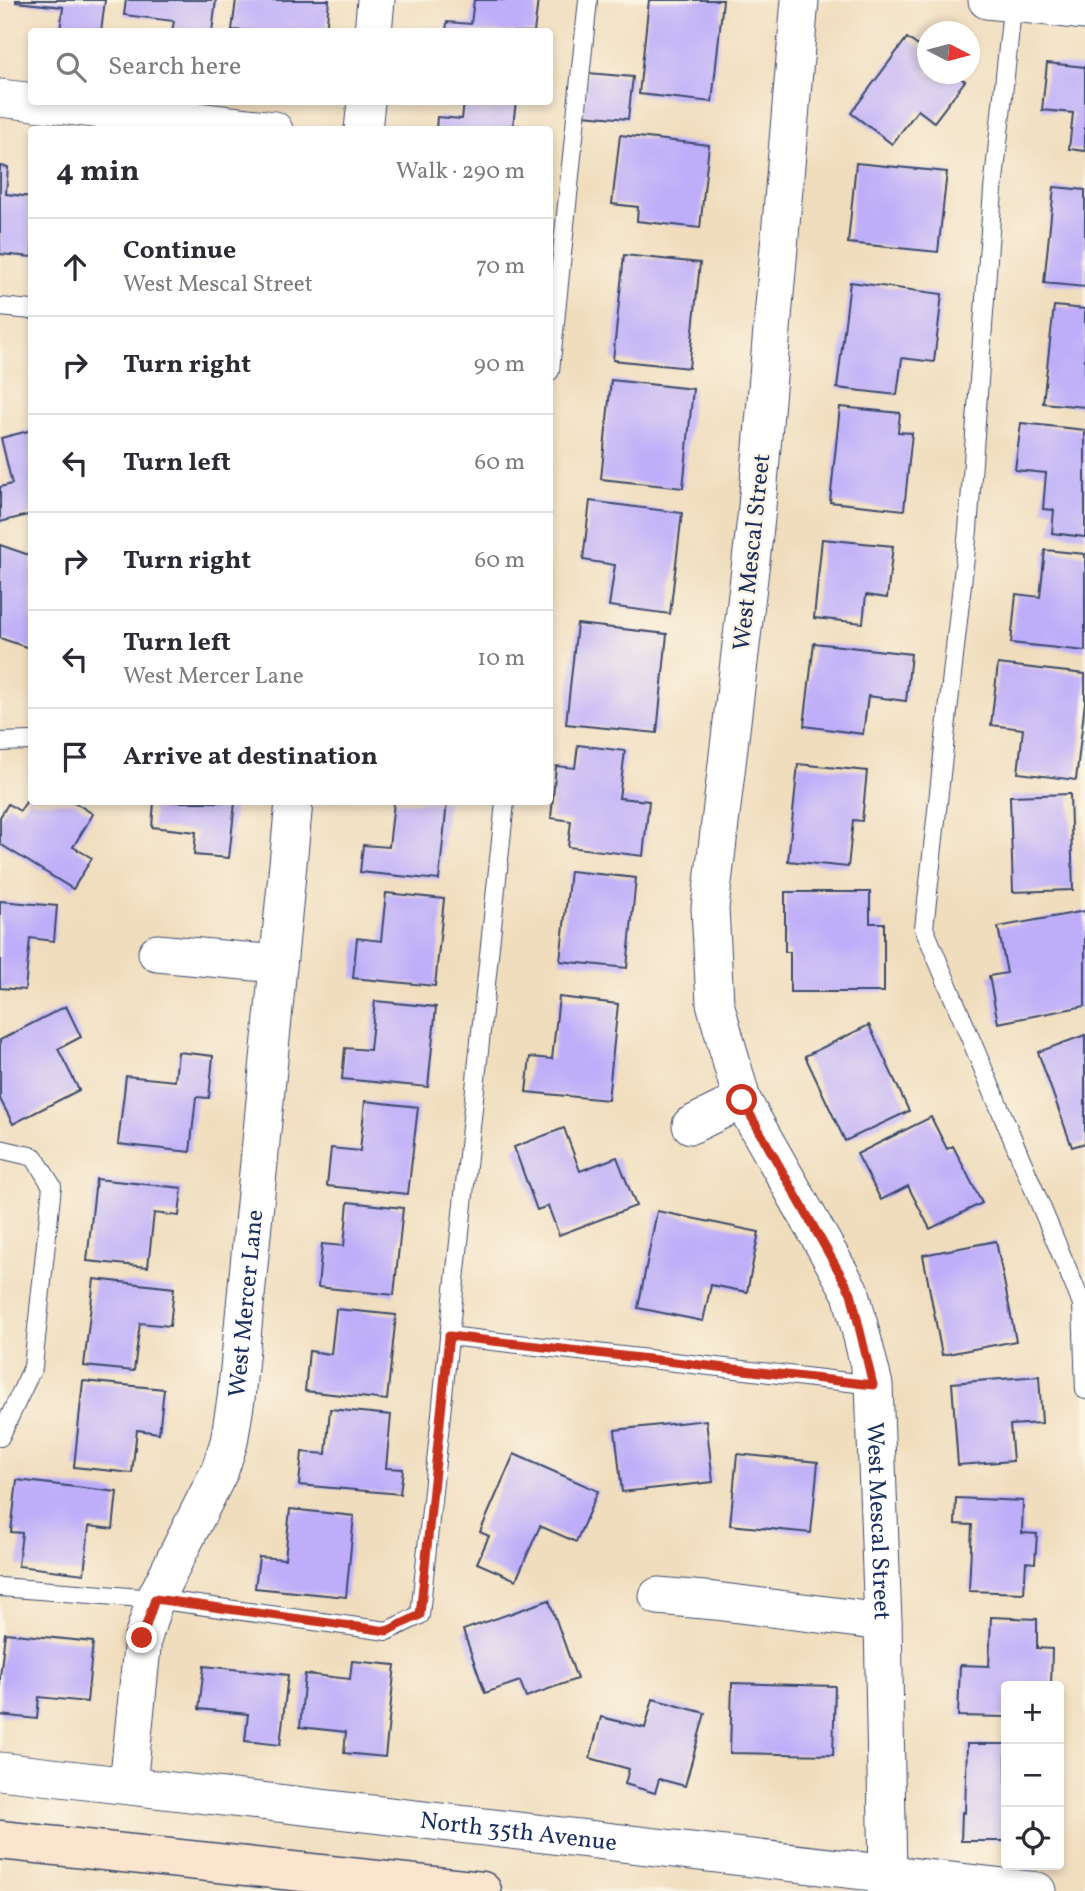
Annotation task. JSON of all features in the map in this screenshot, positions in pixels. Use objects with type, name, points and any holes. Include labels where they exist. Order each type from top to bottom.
[{"type":"main road","points":[[0,1840],[408,1887],[482,1891]]},
{"type":"street","points":[[373,28],[376,0]]},
{"type":"street","name":"West Mescal Street","points":[[800,0],[756,518],[710,908],[715,1003],[742,1100],[851,1293],[873,1385],[883,1622],[887,1882]]},
{"type":"street","points":[[1004,1],[1085,11]]},
{"type":"street","points":[[0,99],[28,102]]},
{"type":"street","points":[[53,105],[239,126]]},
{"type":"street","points":[[363,126],[366,105]]},
{"type":"street","name":"West Mercer Lane","points":[[128,1785],[142,1638],[155,1599],[220,1471],[229,1442],[236,1399],[294,805]]},
{"type":"street","points":[[158,953],[277,964]]},
{"type":"street","points":[[691,1125],[742,1100]]},
{"type":"street","points":[[659,1596],[883,1622]]},
{"type":"street","name":"North 35th Avenue","points":[[0,1771],[887,1882],[1037,1891]]},
{"type":"lane","points":[[553,342],[588,0]]},
{"type":"lane","points":[[1004,1],[968,530],[924,928],[1082,1304],[1085,1390]]},
{"type":"lane","points":[[0,307],[28,310]]},
{"type":"lane","points":[[0,742],[28,741]]},
{"type":"lane","points":[[0,1587],[155,1599],[387,1631],[420,1615],[505,805]]},
{"type":"lane","points":[[0,1149],[34,1157],[52,1185],[33,1367],[0,1437]]},
{"type":"lane","points":[[449,1336],[873,1385]]},
{"type":"building","points":[[105,0],[102,28],[60,28],[63,7],[16,2]]},
{"type":"building","points":[[126,0],[216,0],[212,28],[173,28],[174,21],[124,15]]},
{"type":"building","points":[[236,0],[329,0],[326,28],[232,28]]},
{"type":"building","points":[[474,0],[538,0],[534,28],[446,28],[447,22],[471,24]]},
{"type":"building","points":[[649,0],[723,0],[712,102],[639,94]]},
{"type":"building","points":[[907,38],[917,45],[917,84],[963,84],[934,122],[918,110],[892,144],[851,113]]},
{"type":"building","points":[[1047,63],[1085,67],[1085,151],[1069,149],[1073,113],[1042,110]]},
{"type":"building","points":[[588,73],[633,77],[628,119],[583,115]]},
{"type":"building","points":[[464,105],[516,105],[513,125],[522,126],[436,126],[437,117],[462,119]]},
{"type":"building","points":[[620,135],[709,145],[700,228],[637,221],[638,207],[612,204]]},
{"type":"building","points":[[856,163],[947,172],[938,252],[848,243]]},
{"type":"building","points":[[0,166],[8,167],[6,194],[28,197],[28,257],[0,254]]},
{"type":"building","points":[[1054,187],[1085,190],[1085,287],[1044,283]]},
{"type":"building","points":[[624,255],[700,263],[689,368],[613,360]]},
{"type":"building","points":[[850,282],[942,294],[934,362],[902,358],[897,395],[837,388]]},
{"type":"building","points":[[1054,306],[1085,309],[1085,407],[1043,403]]},
{"type":"building","points":[[611,380],[693,389],[683,488],[601,479]]},
{"type":"building","points":[[840,407],[900,413],[898,432],[912,433],[904,510],[830,502]]},
{"type":"building","points":[[1021,423],[1085,430],[1085,537],[1052,533],[1054,510],[1043,509],[1046,473],[1015,470]]},
{"type":"building","points":[[28,431],[28,515],[0,522],[0,487],[12,484],[1,438]]},
{"type":"building","points":[[590,501],[682,513],[670,614],[609,606],[615,565],[583,560]]},
{"type":"building","points":[[822,539],[893,546],[887,598],[866,595],[863,623],[814,618]]},
{"type":"building","points":[[0,545],[28,555],[28,648],[0,638]]},
{"type":"building","points":[[1045,550],[1085,554],[1085,651],[1011,643],[1016,594],[1040,597]]},
{"type":"building","points":[[577,624],[667,634],[657,733],[566,724]]},
{"type":"building","points":[[814,643],[911,654],[906,701],[868,696],[863,734],[804,726]]},
{"type":"building","points":[[998,664],[1085,674],[1085,702],[1076,780],[1018,773],[1023,729],[991,725]]},
{"type":"building","points":[[578,745],[625,751],[619,798],[649,801],[643,856],[568,847],[571,821],[551,818],[556,766],[575,768]]},
{"type":"building","points":[[798,764],[867,771],[862,821],[853,820],[848,867],[788,861]]},
{"type":"building","points":[[1070,794],[1073,890],[1013,892],[1010,796]]},
{"type":"building","points":[[28,799],[28,805],[79,805],[93,814],[73,847],[92,858],[73,889],[0,844],[0,817],[8,804],[20,811]]},
{"type":"building","points":[[154,805],[235,805],[229,858],[194,855],[196,832],[152,827]]},
{"type":"building","points":[[394,805],[447,805],[439,880],[360,872],[363,845],[389,847]]},
{"type":"building","points":[[570,871],[636,878],[627,968],[560,961]]},
{"type":"building","points":[[785,892],[870,892],[870,923],[884,923],[884,992],[790,992],[790,952],[785,952]]},
{"type":"building","points":[[386,893],[444,899],[435,986],[353,978],[357,938],[381,941]]},
{"type":"building","points":[[0,901],[57,906],[54,941],[30,938],[25,990],[0,988]]},
{"type":"building","points":[[1085,911],[1085,1006],[998,1023],[989,976],[1007,973],[998,927]]},
{"type":"building","points":[[559,997],[618,1004],[608,1100],[526,1092],[530,1057],[552,1059]]},
{"type":"building","points":[[375,1001],[436,1007],[428,1087],[342,1079],[345,1048],[370,1050]]},
{"type":"building","points":[[66,1006],[81,1037],[58,1049],[79,1090],[13,1124],[0,1099],[0,1040]]},
{"type":"building","points":[[869,1025],[909,1111],[845,1141],[805,1056]]},
{"type":"building","points":[[1085,1035],[1085,1143],[1072,1147],[1038,1052]]},
{"type":"building","points":[[178,1052],[213,1056],[209,1098],[196,1097],[190,1152],[118,1144],[126,1076],[175,1081]]},
{"type":"building","points":[[365,1101],[418,1107],[408,1194],[327,1186],[331,1148],[360,1151]]},
{"type":"building","points":[[931,1117],[947,1149],[953,1146],[982,1203],[930,1229],[908,1186],[881,1200],[857,1154]]},
{"type":"building","points":[[564,1128],[580,1171],[617,1157],[636,1206],[559,1235],[548,1206],[537,1210],[514,1147]]},
{"type":"building","points":[[96,1179],[182,1188],[179,1216],[154,1213],[148,1267],[87,1261]]},
{"type":"building","points":[[348,1202],[403,1208],[394,1295],[318,1287],[322,1244],[344,1246]]},
{"type":"building","points":[[657,1211],[759,1232],[747,1292],[711,1285],[703,1321],[638,1308]]},
{"type":"building","points":[[996,1241],[1016,1341],[942,1355],[923,1255]]},
{"type":"building","points":[[94,1279],[174,1288],[170,1326],[140,1323],[134,1371],[84,1366]]},
{"type":"building","points":[[336,1309],[396,1315],[387,1400],[305,1391],[309,1351],[331,1354]]},
{"type":"building","points":[[1039,1376],[1042,1423],[1010,1425],[1013,1461],[958,1465],[952,1383]]},
{"type":"building","points":[[83,1381],[164,1389],[159,1433],[137,1430],[132,1473],[74,1467]]},
{"type":"building","points":[[330,1409],[391,1415],[386,1468],[403,1469],[400,1494],[299,1485],[302,1452],[326,1454]]},
{"type":"building","points":[[706,1420],[713,1482],[622,1492],[615,1430]]},
{"type":"building","points":[[514,1454],[598,1491],[576,1542],[540,1526],[516,1580],[477,1563],[489,1536],[480,1532]]},
{"type":"building","points":[[737,1454],[818,1462],[811,1533],[730,1525]]},
{"type":"building","points":[[17,1480],[117,1492],[113,1529],[89,1526],[84,1574],[18,1566],[22,1533],[11,1532]]},
{"type":"building","points":[[956,1498],[1023,1501],[1022,1533],[1037,1534],[1035,1563],[1026,1562],[1024,1593],[969,1591],[972,1525],[955,1524]]},
{"type":"building","points":[[290,1509],[354,1516],[346,1597],[255,1588],[259,1557],[285,1559]]},
{"type":"building","points":[[549,1600],[577,1679],[526,1697],[520,1681],[485,1693],[463,1630]]},
{"type":"building","points":[[991,1617],[1037,1619],[1037,1648],[1052,1649],[1051,1681],[1001,1681],[1001,1717],[958,1716],[960,1665],[989,1666]]},
{"type":"building","points":[[5,1633],[93,1642],[87,1702],[39,1697],[37,1719],[0,1715],[0,1677]]},
{"type":"building","points":[[352,1661],[395,1665],[385,1757],[344,1753],[346,1732],[300,1727],[305,1674],[350,1679]]},
{"type":"building","points":[[204,1666],[288,1675],[280,1745],[245,1741],[248,1714],[199,1709]]},
{"type":"building","points":[[732,1683],[835,1686],[833,1755],[730,1753]]},
{"type":"building","points":[[653,1699],[705,1713],[685,1786],[659,1779],[655,1793],[625,1784],[629,1769],[590,1758],[601,1717],[645,1728]]},
{"type":"building","points":[[967,1744],[1001,1744],[1001,1841],[961,1841],[962,1812],[965,1813]]},
{"type":"route","points":[[142,1638],[155,1599],[387,1631],[420,1615],[449,1336],[873,1385],[851,1293],[742,1100]]}]
